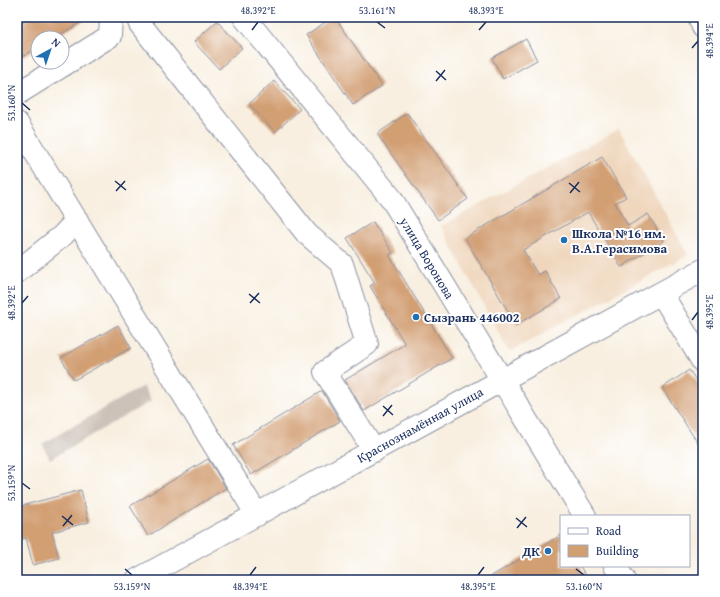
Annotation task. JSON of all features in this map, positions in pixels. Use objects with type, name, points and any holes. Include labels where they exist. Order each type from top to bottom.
[{"type":"street","points":[[17,94],[110,36],[111,17]]},
{"type":"street","points":[[137,17],[145,30],[308,234],[342,264],[367,344],[325,372],[374,451]]},
{"type":"street","name":"улица Воронова","points":[[244,17],[391,198],[584,515]]},
{"type":"street","points":[[699,17],[703,27]]},
{"type":"street","points":[[17,122],[257,515]]},
{"type":"street","points":[[17,272],[63,235],[77,220]]},
{"type":"street","name":"Краснознамённая улица","points":[[137,580],[703,270]]},
{"type":"street","points":[[661,293],[703,362]]},
{"type":"street","points":[[616,567],[624,580]]},
{"type":"shaded area","name":"Школа №16 им. В.А.Герасимова","points":[[619,129],[688,255],[509,352],[441,226]]},
{"type":"shaded area","points":[[143,386],[151,401],[50,459],[42,444]]},
{"type":"building","points":[[33,17],[90,17],[68,30],[30,30],[30,52],[17,60],[17,26]]},
{"type":"building","points":[[335,17],[382,86],[353,105],[306,35]]},
{"type":"building","points":[[217,21],[242,48],[219,69],[194,42]]},
{"type":"building","points":[[526,39],[537,60],[503,79],[492,58]]},
{"type":"building","points":[[274,81],[300,109],[275,132],[249,104]]},
{"type":"building","points":[[407,113],[468,199],[438,220],[377,134]]},
{"type":"building","points":[[602,157],[626,197],[615,203],[628,226],[648,214],[664,241],[621,267],[588,212],[523,250],[538,275],[545,271],[561,299],[516,325],[465,238]]},
{"type":"building","points":[[373,222],[393,253],[389,255],[452,358],[364,411],[345,380],[405,344],[370,286],[375,283],[347,238]]},
{"type":"building","points":[[118,325],[131,348],[74,380],[61,358]]},
{"type":"building","points":[[689,370],[703,390],[703,451],[662,388]]},
{"type":"building","points":[[322,391],[340,421],[251,475],[233,445]]},
{"type":"building","points":[[208,459],[226,488],[148,536],[130,506]]},
{"type":"building","points":[[81,490],[89,522],[52,532],[59,558],[33,565],[26,538],[17,540],[17,507]]},
{"type":"building","name":"ДК","points":[[560,536],[560,567],[581,567],[588,580],[485,580]]},
{"type":"place","name":"Школа №16 им. В.А.Герасимова","points":[[564,240]]},
{"type":"place","name":"Сызрань 446002","points":[[416,317]]},
{"type":"place","name":"ДК","points":[[548,551]]}]
